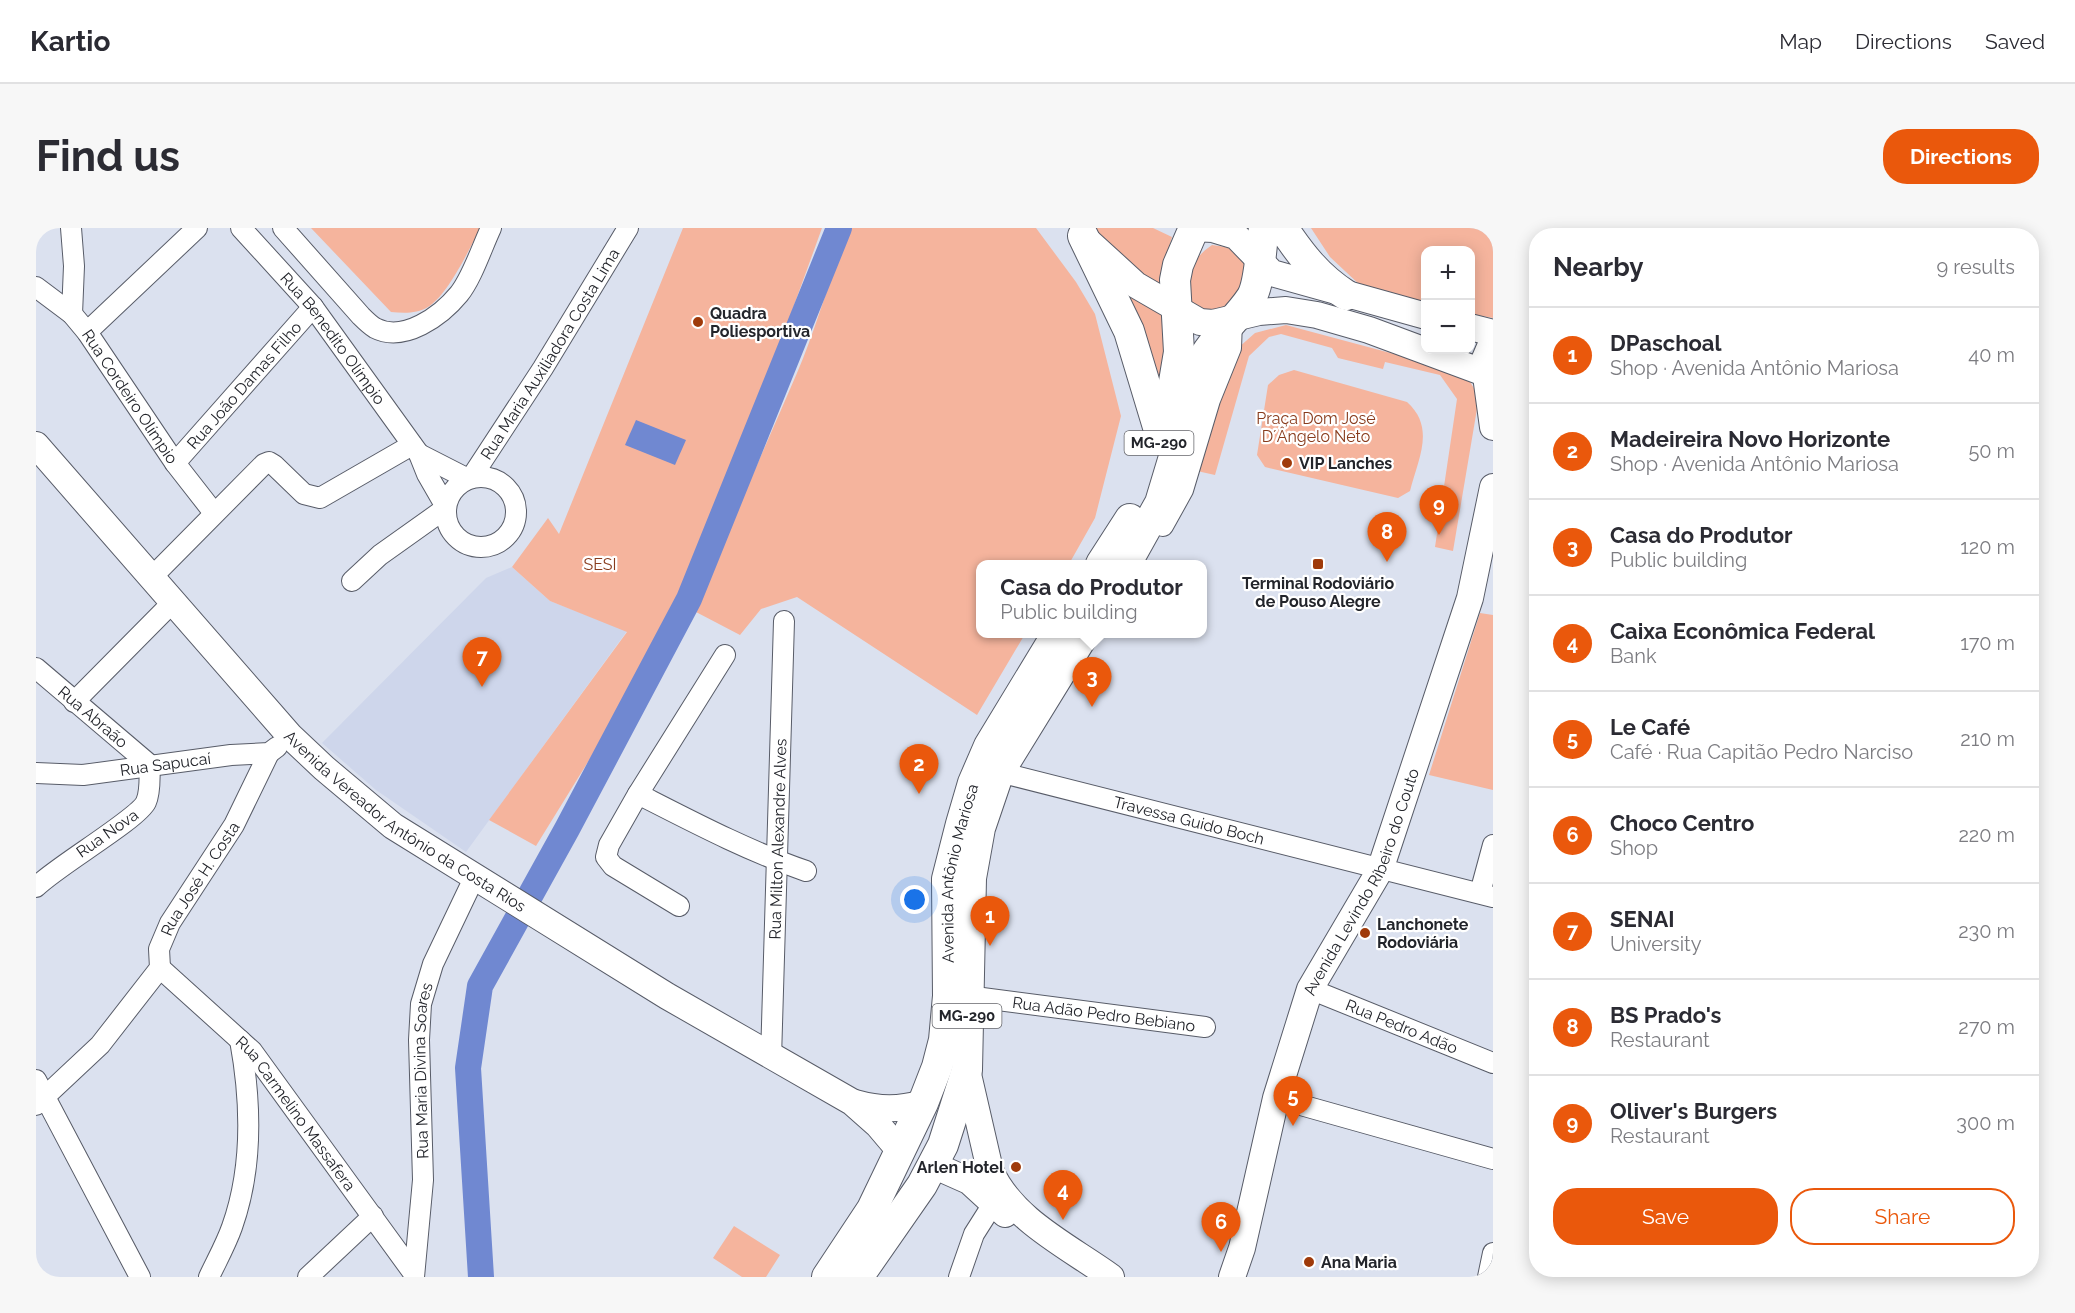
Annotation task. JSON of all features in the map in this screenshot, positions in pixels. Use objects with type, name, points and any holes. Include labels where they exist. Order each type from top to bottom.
[{"type":"highway","name":"MG-290","points":[[1104,560],[1132,515],[1161,437],[1189,316],[1175,280],[1178,265],[1194,228]]},
{"type":"highway","name":"MG-290","points":[[1128,560],[1160,503],[1204,357],[1212,342],[1252,297],[1257,280],[1264,228]]},
{"type":"highway","points":[[1283,228],[1300,254],[1324,281],[1346,295]]},
{"type":"highway","points":[[1082,232],[1129,332],[1161,437]]},
{"type":"highway","name":"Avenida Antônio Mariosa","points":[[959,886],[947,879],[973,783],[988,746],[1054,638]]},
{"type":"highway","name":"Avenida Antônio Mariosa","points":[[905,1142],[923,1104],[944,1040],[959,886],[999,772],[1081,638]]},
{"type":"highway","name":"Avenida Antônio Mariosa","points":[[937,1156],[968,1070],[967,996],[959,886]]},
{"type":"highway","name":"MG-290","points":[[827,1277],[872,1209],[905,1142]]},
{"type":"highway","name":"MG-290","points":[[858,1277],[922,1185],[937,1156]]},
{"type":"main road","points":[[1194,228],[1229,233],[1248,245],[1258,261],[1272,273],[1421,315]]},
{"type":"main road","points":[[1082,232],[1111,264],[1136,285],[1189,316],[1213,323],[1259,312],[1286,310],[1317,315],[1369,330],[1491,376]]},
{"type":"main road","points":[[1475,328],[1493,333]]},
{"type":"main road","points":[[1493,340],[1484,361],[1491,376],[1493,427]]},
{"type":"main road","name":"Avenida Vereador Antônio da Costa Rios","points":[[36,445],[153,576],[290,736],[393,826],[771,1058],[852,1102],[878,1125],[905,1142]]},
{"type":"main road","name":"Avenida Levindo Ribeiro do Couto","points":[[1232,1277],[1242,1248],[1276,1098],[1310,989],[1380,870],[1470,598],[1493,487]]},
{"type":"main road","points":[[968,1070],[999,1201],[1082,1277]]},
{"type":"main road","name":"Avenida Vereador Antônio da Costa Rios","points":[[852,1102],[901,1110],[923,1104]]},
{"type":"main road","points":[[937,1156],[969,1181],[1111,1277]]},
{"type":"street","points":[[71,228],[74,266],[72,314]]},
{"type":"street","points":[[87,332],[197,228]]},
{"type":"street","name":"Rua Benedito Olímpio","points":[[240,228],[313,308],[416,450],[446,507]]},
{"type":"street","points":[[283,228],[361,316],[374,328],[385,331],[412,329],[427,323],[460,293],[491,228]]},
{"type":"street","name":"Rua Maria Auxiliadora Costa Lima","points":[[469,478],[543,368],[628,228]]},
{"type":"street","name":"Rua Cordeiro Olímpio","points":[[36,287],[72,314],[87,332],[175,463],[214,513]]},
{"type":"street","name":"Rua João Damas Filho","points":[[175,463],[313,308]]},
{"type":"street","points":[[1143,560],[1183,490],[1210,400],[1231,348],[1232,320]]},
{"type":"street","points":[[153,576],[264,464],[269,462],[274,465],[304,494],[320,498],[416,450]]},
{"type":"street","name":"Rua Benedito Olímpio","points":[[416,450],[469,478]]},
{"type":"street","points":[[352,581],[380,555],[446,507],[451,494],[469,478],[493,478],[511,492],[517,513],[509,534],[490,546],[468,544],[451,530],[446,507]]},
{"type":"street","points":[[74,702],[174,601]]},
{"type":"street","name":"Rua Milton Alexandre Alves","points":[[771,1058],[784,621]]},
{"type":"street","name":"Avenida Antônio Mariosa","points":[[1062,670],[1079,654],[1090,638]]},
{"type":"street","points":[[679,906],[607,860],[609,845],[638,794],[725,655]]},
{"type":"street","name":"Rua Abraão","points":[[36,668],[150,765]]},
{"type":"street","points":[[269,753],[290,736]]},
{"type":"street","name":"Rua Sapucaí","points":[[36,774],[83,775],[231,754],[269,753]]},
{"type":"street","name":"Rua José H. Costa","points":[[160,968],[159,949],[162,938],[234,825],[269,753]]},
{"type":"street","name":"Rua Nova","points":[[36,887],[80,852],[140,811],[149,796],[150,765]]},
{"type":"street","name":"Travessa Guido Boch","points":[[999,772],[1380,870],[1487,895]]},
{"type":"street","points":[[638,794],[777,861],[806,871]]},
{"type":"street","points":[[1487,895],[1493,845]]},
{"type":"street","name":"Rua Maria Divina Soares","points":[[414,1276],[423,1180],[418,1040],[421,1004],[433,964],[482,881]]},
{"type":"street","points":[[41,1101],[100,1045],[160,968]]},
{"type":"street","name":"Rua Carmelino Massafera","points":[[160,968],[252,1051],[414,1276]]},
{"type":"street","name":"Rua Pedro Adão","points":[[1310,989],[1493,1063]]},
{"type":"street","name":"Rua Adão Pedro Bebiano","points":[[967,996],[1205,1027]]},
{"type":"street","points":[[209,1277],[232,1226],[245,1174],[247,1075],[240,1040]]},
{"type":"street","points":[[36,1080],[41,1101],[140,1277]]},
{"type":"street","points":[[1276,1098],[1493,1159]]},
{"type":"street","points":[[959,1277],[974,1234],[999,1201]]},
{"type":"street","points":[[308,1277],[373,1216]]},
{"type":"street","points":[[1488,1277],[1493,1253]]},
{"type":"shaded area","points":[[512,567],[550,601],[627,631],[466,852],[376,790],[322,743],[486,578]]},
{"type":"green space","points":[[311,228],[481,228],[451,282],[436,301],[424,309],[405,313],[391,312]]},
{"type":"green space","name":"SESI","points":[[683,228],[822,228],[759,402],[687,580],[620,710],[536,846],[489,820],[627,632],[550,601],[512,567],[548,518],[559,534]]},
{"type":"green space","points":[[852,228],[1036,228],[1076,282],[1095,314],[1121,416],[1095,518],[1071,560],[976,560],[976,638],[1023,638],[977,715],[797,597],[761,609],[740,635],[696,612],[804,355]]},
{"type":"green space","points":[[1091,228],[1153,228],[1172,237],[1163,268],[1163,290],[1146,282]]},
{"type":"green space","points":[[1311,228],[1493,228],[1493,318],[1475,315],[1475,246],[1421,246],[1421,303],[1361,286],[1330,257]]},
{"type":"green space","points":[[1212,245],[1226,247],[1242,257],[1245,273],[1237,305],[1212,316],[1191,304],[1188,278],[1198,257]]},
{"type":"green space","points":[[1116,277],[1169,311],[1161,419]]},
{"type":"green space","name":"Praça Dom José D´Ângelo Neto","points":[[1286,325],[1465,373],[1479,397],[1453,551],[1435,547],[1457,399],[1440,375],[1385,362],[1383,369],[1338,358],[1332,348],[1281,334],[1269,337],[1249,356],[1215,475],[1197,471],[1238,348],[1255,333]]},
{"type":"green space","name":"Praça Dom José D´Ângelo Neto","points":[[1294,370],[1407,402],[1416,412],[1423,433],[1420,456],[1410,491],[1398,498],[1265,467],[1257,455],[1268,385],[1279,375]]},
{"type":"green space","points":[[1480,613],[1493,615],[1493,790],[1429,775]]},
{"type":"green space","points":[[734,1226],[780,1255],[766,1277],[742,1277],[713,1258]]},
{"type":"water","points":[[636,420],[686,440],[675,465],[625,445]]},
{"type":"waterway","points":[[481,1277],[468,1068],[480,986],[567,829],[689,599],[839,228]]},
{"type":"place","name":"Quadra Poliesportiva","points":[[698,322]]},
{"type":"place","name":"VIP Lanches","points":[[1287,463]]},
{"type":"place","name":"Oliver's Burgers","points":[[1439,535]]},
{"type":"place","name":"BS Prado's","points":[[1387,562]]},
{"type":"place","name":"Terminal Rodoviário de Pouso Alegre","points":[[1318,564]]},
{"type":"place","name":"SENAI","points":[[482,687]]},
{"type":"place","name":"Casa do Produtor","points":[[1092,707]]},
{"type":"place","name":"Madeireira Novo Horizonte","points":[[919,794]]},
{"type":"place","name":"Lanchonete Rodoviária","points":[[1365,933]]},
{"type":"place","name":"DPaschoal","points":[[990,946]]},
{"type":"place","name":"Le Café","points":[[1293,1126]]},
{"type":"place","name":"Arlen Hotel","points":[[1016,1167]]},
{"type":"place","name":"Caixa Econômica Federal","points":[[1063,1220]]},
{"type":"place","name":"Choco Centro","points":[[1221,1252]]},
{"type":"place","name":"Ana Maria","points":[[1309,1262]]}]
